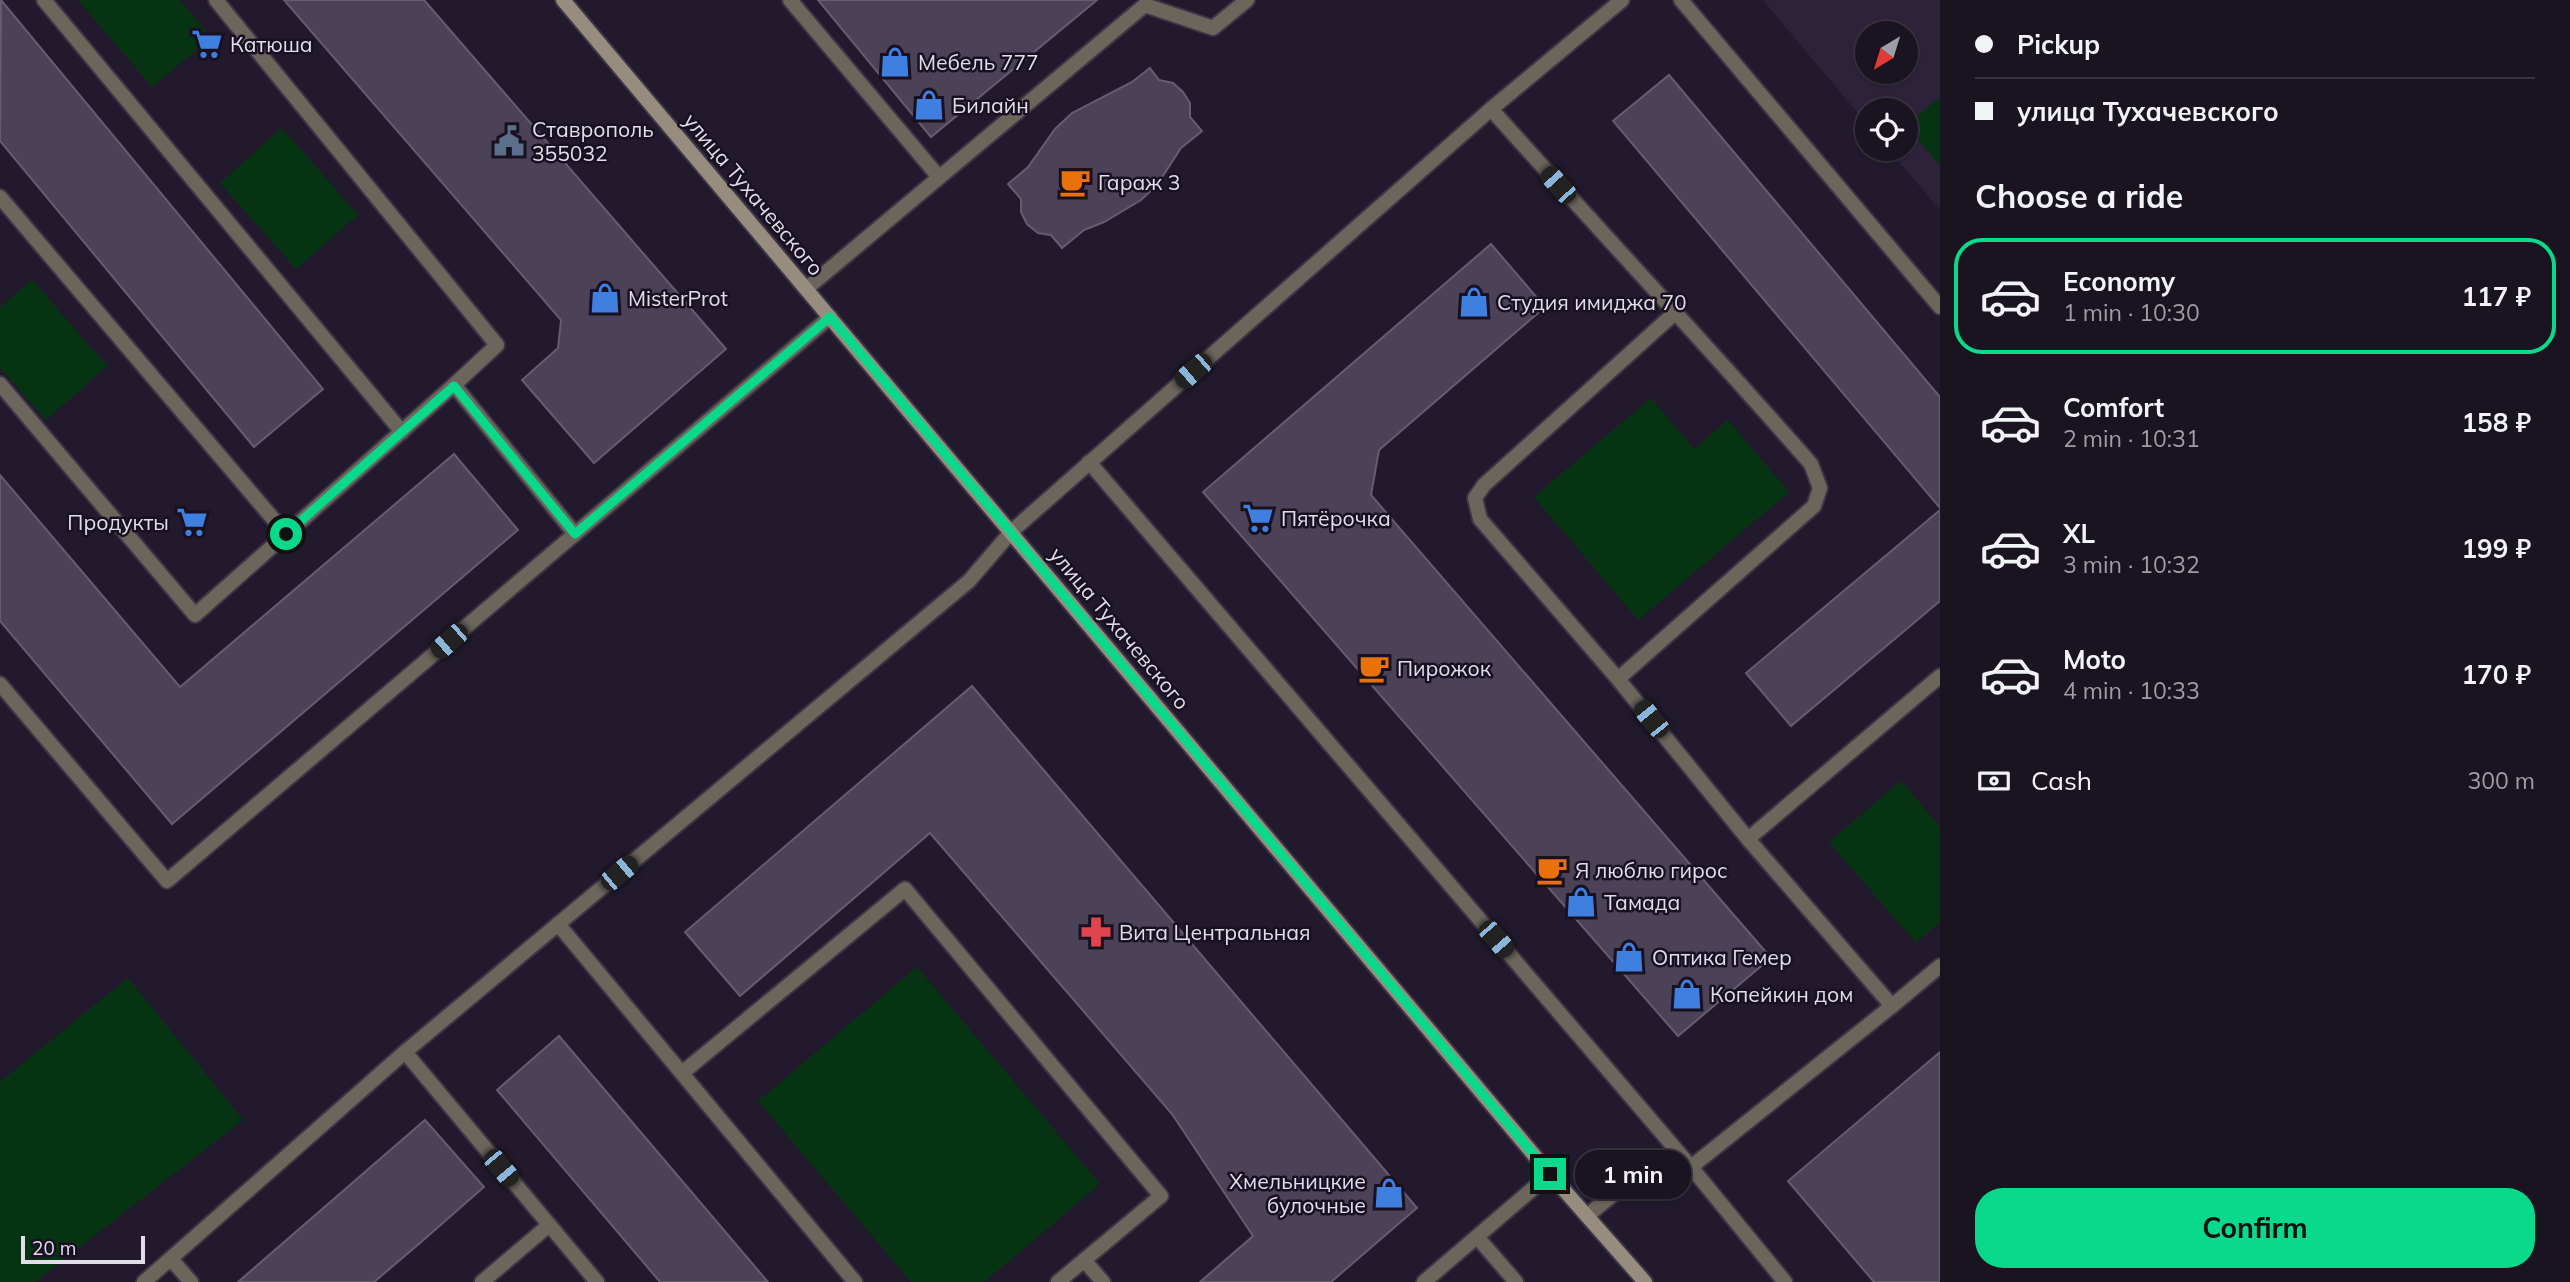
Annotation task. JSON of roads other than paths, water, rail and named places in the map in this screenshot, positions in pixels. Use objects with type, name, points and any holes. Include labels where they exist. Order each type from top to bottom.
[{"type":"main road","name":"улица Тухачевского","points":[[563,0],[1550,1174],[1645,1282]]},
{"type":"street","points":[[44,0],[401,432]]},
{"type":"street","points":[[0,384],[195,615],[498,345],[216,0]]},
{"type":"street","points":[[790,0],[939,176]]},
{"type":"street","points":[[806,289],[1143,2],[1213,28],[1247,0]]},
{"type":"street","points":[[144,1282],[405,1052],[970,581],[1012,531],[1089,462],[1491,109],[1622,0]]},
{"type":"street","points":[[1681,0],[1940,307]]},
{"type":"street","points":[[1491,109],[1592,223],[1677,311],[1811,464],[1821,488],[1814,506],[1618,679]]},
{"type":"street","points":[[0,197],[286,534]]},
{"type":"street","points":[[1677,311],[1484,485],[1475,498],[1480,519],[1892,1006]]},
{"type":"street","points":[[0,684],[167,881],[830,317]]},
{"type":"street","points":[[454,386],[575,534]]},
{"type":"street","points":[[1089,462],[1691,1167],[1785,1282]]},
{"type":"street","points":[[1748,839],[1940,676]]},
{"type":"street","points":[[682,1073],[905,889],[1161,1196],[1058,1282]]},
{"type":"street","points":[[558,924],[855,1282]]},
{"type":"street","points":[[1587,1216],[1617,1191],[1691,1167],[1940,966]]},
{"type":"street","points":[[405,1052],[597,1282]]},
{"type":"street","points":[[1424,1282],[1550,1174]]},
{"type":"street","points":[[482,1282],[548,1226]]},
{"type":"street","points":[[1478,1238],[1516,1282]]},
{"type":"street","points":[[171,1259],[191,1282]]},
{"type":"street","points":[[1084,1260],[1104,1282]]},
{"type":"place","name":"Катюша","points":[[207,44]]},
{"type":"place","name":"Мебель 777","points":[[895,62]]},
{"type":"place","name":"Билайн","points":[[929,105]]},
{"type":"place","name":"Ставрополь 355032","points":[[509,141]]},
{"type":"place","name":"Гараж 3","points":[[1075,182]]},
{"type":"place","name":"MisterProt","points":[[605,298]]},
{"type":"place","name":"Студия имиджа 70","points":[[1474,302]]},
{"type":"place","name":"Пятёрочка","points":[[1258,518]]},
{"type":"place","name":"Продукты","points":[[192,522]]},
{"type":"place","name":"Пирожок","points":[[1374,668]]},
{"type":"place","name":"Я люблю гирос","points":[[1552,870]]},
{"type":"place","name":"Тамада","points":[[1581,902]]},
{"type":"place","name":"Вита Центральная","points":[[1096,932]]},
{"type":"place","name":"Оптика Гемер","points":[[1629,957]]},
{"type":"place","name":"Копейкин дом","points":[[1687,994]]},
{"type":"place","name":"Хмельницкие булочные","points":[[1389,1193]]}]
